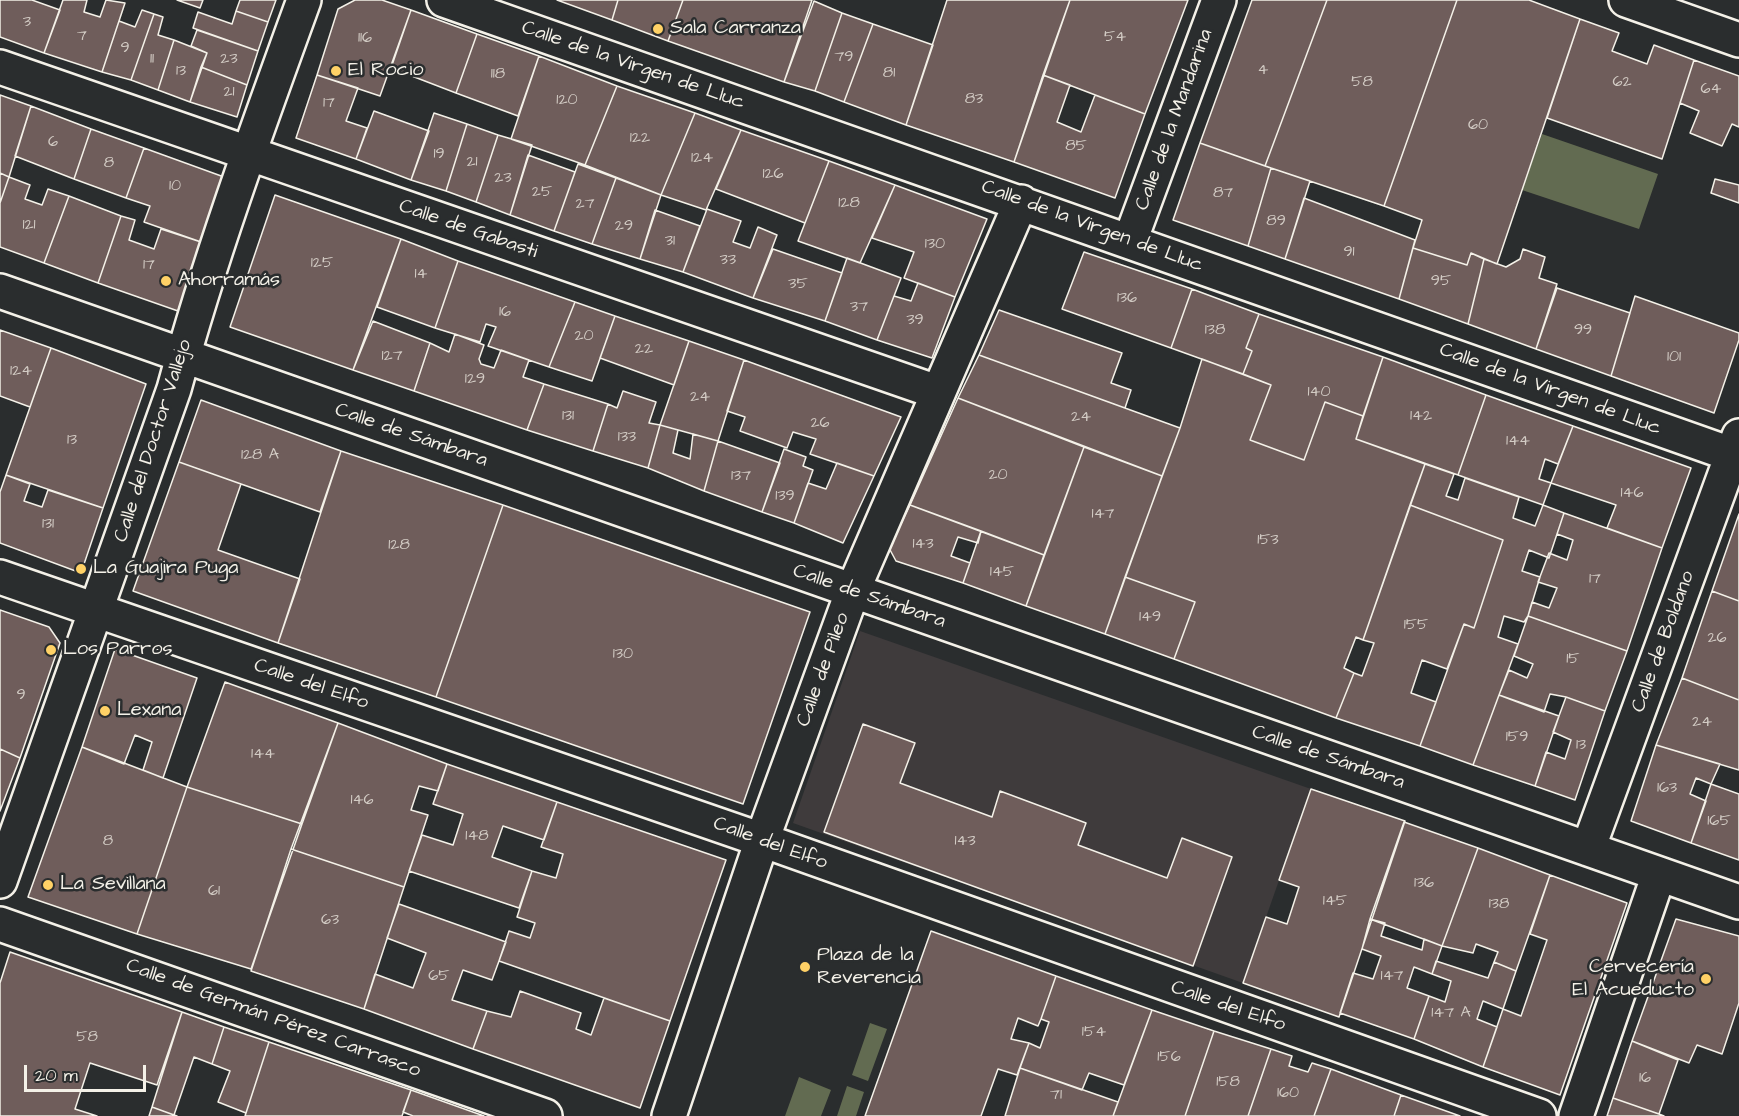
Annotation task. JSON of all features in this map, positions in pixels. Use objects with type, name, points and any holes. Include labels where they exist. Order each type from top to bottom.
[{"type":"street","name":"Calle del Doctor Vallejo","points":[[0,881],[174,389],[248,153],[304,0]]},
{"type":"street","name":"Calle de la Virgen de Lluc","points":[[444,0],[1130,241],[1737,449]]},
{"type":"street","name":"Calle de la Mandarina","points":[[1130,241],[1219,0]]},
{"type":"street","points":[[1626,0],[1739,40]]},
{"type":"street","name":"Calle de Gabasti","points":[[0,67],[937,392]]},
{"type":"street","name":"Calle de Pileo","points":[[669,1116],[762,840],[853,590],[1021,202]]},
{"type":"street","name":"Calle de Sámbara","points":[[0,291],[1739,902]]},
{"type":"street","name":"Calle de Boldano","points":[[1588,849],[1737,449]]},
{"type":"street","name":"Calle del Elfo","points":[[0,577],[762,840],[1539,1116]]},
{"type":"street","points":[[1576,1116],[1659,874]]},
{"type":"street","name":"Calle de Germán Pérez Carrasco","points":[[0,924],[545,1116]]},
{"type":"shaded area","points":[[860,631],[1311,789],[1243,983],[793,823]]},
{"type":"green space","points":[[1542,134],[1658,174],[1639,229],[1522,190]]},
{"type":"green space","points":[[870,1023],[887,1029],[868,1081],[852,1075]]},
{"type":"green space","points":[[799,1077],[831,1090],[821,1116],[785,1116]]},
{"type":"green space","points":[[847,1086],[864,1092],[856,1116],[837,1116]]},
{"type":"building","points":[[0,0],[32,0],[60,10],[44,53],[0,37]]},
{"type":"building","points":[[63,0],[87,0],[84,12],[100,17],[106,0],[125,3],[102,72],[44,53]]},
{"type":"building","points":[[177,0],[203,0],[200,8]]},
{"type":"building","points":[[240,0],[276,0],[268,22],[236,11]]},
{"type":"building","points":[[355,0],[382,0],[411,10],[380,96],[317,75],[338,9]]},
{"type":"building","points":[[557,0],[618,0],[612,20]]},
{"type":"building","points":[[618,0],[683,0],[668,41],[612,20]]},
{"type":"building","points":[[683,0],[812,0],[784,82],[668,41]]},
{"type":"building","points":[[947,0],[1070,0],[1014,162],[906,125]]},
{"type":"building","points":[[1070,0],[1188,0],[1145,114],[1043,75]]},
{"type":"building","points":[[1252,0],[1327,0],[1265,166],[1200,143]]},
{"type":"building","points":[[1327,0],[1457,0],[1384,206],[1265,166]]},
{"type":"building","points":[[1457,0],[1529,0],[1580,19],[1497,264],[1471,253],[1467,265],[1413,248],[1422,220],[1384,206]]},
{"type":"building","points":[[814,1],[842,13],[815,91],[784,82]]},
{"type":"building","points":[[142,10],[154,14],[131,80],[102,72],[119,21],[135,27]]},
{"type":"building","points":[[411,10],[477,34],[456,93],[391,68]]},
{"type":"building","points":[[236,11],[268,22],[258,51],[193,28],[198,12],[232,24]]},
{"type":"building","points":[[842,13],[873,24],[844,102],[815,91]]},
{"type":"building","points":[[154,14],[163,17],[158,35],[174,40],[158,90],[131,80]]},
{"type":"building","points":[[1580,19],[1619,33],[1612,51],[1647,64],[1654,45],[1694,60],[1662,159],[1547,118]]},
{"type":"building","points":[[873,24],[933,45],[906,125],[844,102]]},
{"type":"building","points":[[197,30],[258,51],[247,85],[201,67],[207,53],[191,46]]},
{"type":"building","points":[[477,34],[539,56],[518,116],[456,93]]},
{"type":"building","points":[[174,40],[207,53],[190,102],[158,90]]},
{"type":"building","points":[[539,56],[617,86],[585,165],[511,139]]},
{"type":"building","points":[[1694,60],[1739,76],[1739,127],[1732,124],[1722,146],[1690,133],[1699,111],[1680,103]]},
{"type":"building","points":[[201,67],[247,85],[237,117],[190,102]]},
{"type":"building","points":[[317,75],[358,88],[346,121],[367,128],[356,159],[296,138]]},
{"type":"building","points":[[1043,75],[1070,85],[1057,122],[1081,132],[1095,95],[1145,114],[1115,198],[1014,162]]},
{"type":"building","points":[[617,86],[695,113],[661,195],[585,165]]},
{"type":"building","points":[[0,95],[31,106],[9,177],[0,173]]},
{"type":"building","points":[[31,106],[91,129],[74,179],[15,156]]},
{"type":"building","points":[[374,111],[429,131],[411,180],[356,159]]},
{"type":"building","points":[[434,113],[467,124],[446,191],[411,180]]},
{"type":"building","points":[[695,113],[741,130],[706,210],[661,195]]},
{"type":"building","points":[[467,124],[498,135],[476,202],[446,191]]},
{"type":"building","points":[[91,129],[144,148],[126,198],[74,179]]},
{"type":"building","points":[[741,130],[829,161],[805,223],[716,189]]},
{"type":"building","points":[[498,135],[532,145],[510,215],[476,202]]},
{"type":"building","points":[[1200,143],[1271,168],[1248,246],[1173,220]]},
{"type":"building","points":[[144,148],[224,177],[201,242],[144,222],[150,206],[126,198]]},
{"type":"building","points":[[528,155],[575,172],[554,231],[510,215]]},
{"type":"building","points":[[829,161],[895,185],[860,263],[798,241]]},
{"type":"building","points":[[578,164],[616,178],[592,244],[554,231]]},
{"type":"building","points":[[1271,168],[1310,181],[1285,259],[1248,246]]},
{"type":"building","points":[[0,173],[9,177],[0,203]]},
{"type":"building","points":[[9,177],[30,185],[25,199],[42,205],[48,189],[69,196],[44,263],[0,247],[0,203]]},
{"type":"building","points":[[616,178],[661,195],[640,259],[592,244]]},
{"type":"building","points":[[1715,179],[1739,185],[1739,203],[1711,193]]},
{"type":"building","points":[[895,185],[987,219],[955,297],[904,278],[914,252],[872,238]]},
{"type":"building","points":[[275,195],[401,239],[353,370],[230,327]]},
{"type":"building","points":[[69,196],[121,216],[98,283],[44,263]]},
{"type":"building","points":[[1304,198],[1415,240],[1399,299],[1285,259]]},
{"type":"building","points":[[707,209],[741,221],[733,242],[750,248],[758,227],[777,235],[753,298],[683,272]]},
{"type":"building","points":[[655,210],[700,226],[683,272],[640,259]]},
{"type":"building","points":[[121,216],[135,220],[129,240],[154,249],[161,229],[201,242],[178,311],[98,283]]},
{"type":"building","points":[[401,239],[458,261],[435,328],[377,307]]},
{"type":"building","points":[[1413,248],[1467,265],[1471,253],[1484,259],[1468,324],[1399,299]]},
{"type":"building","points":[[773,249],[842,273],[825,321],[753,298]]},
{"type":"building","points":[[1523,249],[1545,257],[1539,278],[1557,284],[1536,349],[1468,324],[1484,259],[1506,267],[1520,259]]},
{"type":"building","points":[[1084,252],[1192,289],[1171,348],[1062,309]]},
{"type":"building","points":[[847,258],[901,278],[877,340],[825,321]]},
{"type":"building","points":[[458,261],[575,302],[549,367],[488,346],[496,327],[486,324],[480,342],[435,328]]},
{"type":"building","points":[[918,283],[955,297],[932,358],[877,340],[894,296],[911,301]]},
{"type":"building","points":[[1557,288],[1630,313],[1611,376],[1536,349]]},
{"type":"building","points":[[1192,289],[1259,314],[1246,348],[1252,351],[1243,374],[1171,348]]},
{"type":"building","points":[[1635,296],[1739,333],[1739,340],[1714,413],[1611,376]]},
{"type":"building","points":[[575,302],[615,316],[592,381],[549,367]]},
{"type":"building","points":[[999,310],[1122,353],[1111,383],[1131,390],[1125,408],[979,355]]},
{"type":"building","points":[[1259,314],[1383,357],[1363,416],[1325,402],[1304,460],[1250,440],[1271,385],[1243,374],[1252,351],[1246,348]]},
{"type":"building","points":[[615,316],[689,341],[674,385],[600,358]]},
{"type":"building","points":[[373,321],[430,343],[414,391],[353,370]]},
{"type":"building","points":[[0,330],[51,348],[30,407],[0,396]]},
{"type":"building","points":[[455,334],[484,345],[479,359],[481,364],[494,368],[501,350],[529,360],[523,377],[544,384],[527,430],[414,391],[430,343],[449,352]]},
{"type":"building","points":[[689,341],[744,360],[718,441],[660,425]]},
{"type":"building","points":[[51,348],[146,384],[103,508],[6,475]]},
{"type":"building","points":[[979,355],[1180,428],[1162,476],[958,398]]},
{"type":"building","points":[[1383,357],[1486,395],[1458,475],[1356,439]]},
{"type":"building","points":[[1202,359],[1271,385],[1250,440],[1304,460],[1325,402],[1363,416],[1356,439],[1425,464],[1363,640],[1356,637],[1344,668],[1354,673],[1336,718],[1174,659],[1195,602],[1125,577],[1180,428]]},
{"type":"building","points":[[744,360],[901,417],[874,476],[810,454],[816,439],[793,432],[787,448],[740,431],[745,417],[727,411]]},
{"type":"building","points":[[544,384],[608,404],[593,451],[527,430]]},
{"type":"building","points":[[623,391],[656,402],[649,423],[660,425],[648,468],[593,451],[608,404],[617,408]]},
{"type":"building","points":[[1486,395],[1573,426],[1558,464],[1545,459],[1539,479],[1551,483],[1543,505],[1458,475]]},
{"type":"building","points":[[958,398],[1084,447],[1044,555],[910,505]]},
{"type":"building","points":[[201,400],[341,451],[320,512],[179,462]]},
{"type":"building","points":[[660,425],[678,430],[673,453],[690,459],[693,434],[718,441],[704,491],[648,468]]},
{"type":"building","points":[[1573,426],[1691,468],[1662,548],[1607,528],[1616,505],[1551,483]]},
{"type":"building","points":[[718,441],[780,463],[762,512],[704,491]]},
{"type":"building","points":[[1084,447],[1162,476],[1105,634],[1026,606]]},
{"type":"building","points":[[784,449],[806,457],[803,466],[813,470],[794,523],[762,512]]},
{"type":"building","points":[[341,451],[503,505],[436,697],[278,643]]},
{"type":"building","points":[[179,462],[241,484],[218,550],[300,579],[278,643],[133,591]]},
{"type":"building","points":[[837,463],[874,476],[843,543],[794,523],[808,483],[826,489]]},
{"type":"building","points":[[1425,464],[1454,474],[1446,496],[1458,500],[1465,478],[1519,497],[1513,518],[1535,526],[1543,505],[1564,513],[1549,558],[1529,550],[1522,571],[1540,577],[1528,616],[1524,622],[1504,616],[1498,637],[1518,644],[1473,765],[1420,746],[1464,624],[1474,628],[1503,540],[1410,505]]},
{"type":"building","points":[[6,475],[30,484],[24,501],[42,507],[48,490],[103,508],[81,573],[0,543],[0,492]]},
{"type":"building","points":[[503,505],[810,612],[743,804],[436,697]]},
{"type":"building","points":[[910,505],[981,531],[978,543],[958,537],[951,556],[970,563],[963,583],[896,561],[889,548]]},
{"type":"building","points":[[1410,505],[1503,540],[1474,628],[1464,624],[1447,669],[1422,660],[1411,693],[1436,702],[1420,746],[1336,718],[1354,673],[1362,676],[1374,643],[1363,640]]},
{"type":"building","points":[[1564,513],[1662,548],[1627,651],[1528,616],[1532,602],[1549,608],[1557,588],[1538,582],[1549,553],[1567,560],[1573,540],[1557,534]]},
{"type":"building","points":[[1739,514],[1739,601],[1712,591]]},
{"type":"building","points":[[981,531],[1044,555],[1026,606],[963,583]]},
{"type":"building","points":[[1125,577],[1195,602],[1174,659],[1105,634]]},
{"type":"building","points":[[1712,591],[1739,601],[1739,700],[1682,678]]},
{"type":"building","points":[[0,610],[49,627],[60,643],[20,758],[0,749]]},
{"type":"building","points":[[1528,616],[1627,651],[1605,711],[1566,697],[1550,694],[1544,712],[1499,695],[1509,670],[1527,678],[1533,664],[1514,656]]},
{"type":"building","points":[[115,649],[197,678],[163,778],[143,770],[152,742],[135,735],[124,764],[82,747]]},
{"type":"building","points":[[1682,678],[1739,700],[1739,770],[1656,745]]},
{"type":"building","points":[[225,682],[338,723],[302,824],[187,787]]},
{"type":"building","points":[[1499,695],[1559,716],[1535,786],[1473,765]]},
{"type":"building","points":[[1566,697],[1605,711],[1575,800],[1535,786],[1546,752],[1565,759],[1571,740],[1553,732]]},
{"type":"building","points":[[338,723],[447,764],[438,791],[419,786],[411,810],[428,815],[404,887],[291,849]]},
{"type":"building","points":[[863,724],[915,743],[900,783],[992,817],[1000,791],[1086,823],[1078,845],[1167,878],[1182,838],[1232,857],[1193,966],[824,832]]},
{"type":"building","points":[[1656,745],[1720,764],[1711,784],[1696,778],[1690,794],[1706,801],[1691,843],[1631,821]]},
{"type":"building","points":[[82,747],[187,787],[137,934],[28,897]]},
{"type":"building","points":[[0,749],[20,758],[0,811]]},
{"type":"building","points":[[447,764],[557,802],[544,840],[503,826],[492,857],[532,871],[519,908],[409,871],[422,835],[453,845],[463,814],[433,804]]},
{"type":"building","points":[[1711,784],[1739,794],[1739,860],[1691,843]]},
{"type":"building","points":[[187,787],[302,824],[251,969],[137,934]]},
{"type":"building","points":[[1311,789],[1405,821],[1339,1017],[1243,983],[1266,917],[1287,924],[1299,887],[1279,880]]},
{"type":"building","points":[[557,802],[726,860],[670,1021],[499,961],[509,931],[530,938],[535,923],[517,917],[532,871],[556,878],[563,854],[541,847]]},
{"type":"building","points":[[1404,822],[1478,848],[1442,946],[1370,919]]},
{"type":"building","points":[[1478,848],[1550,875],[1516,971],[1494,962],[1498,952],[1476,944],[1473,953],[1442,946]]},
{"type":"building","points":[[291,849],[404,887],[364,1009],[251,971]]},
{"type":"building","points":[[1550,875],[1627,903],[1560,1095],[1483,1067],[1503,1009],[1521,1016],[1547,940],[1530,934]]},
{"type":"building","points":[[399,904],[506,942],[492,980],[463,970],[452,1000],[487,1011],[473,1049],[364,1009],[375,974],[413,988],[426,953],[387,938]]},
{"type":"building","points":[[1370,919],[1385,923],[1381,936],[1422,950],[1424,939],[1442,946],[1432,974],[1414,967],[1407,988],[1429,996],[1414,1039],[1340,1013],[1353,973],[1373,979],[1381,956],[1362,949]]},
{"type":"building","points":[[1676,919],[1739,936],[1739,1003],[1722,1054],[1697,1045],[1689,1063],[1632,1041]]},
{"type":"building","points":[[931,931],[1056,976],[1041,1019],[1038,1026],[1018,1018],[1011,1039],[1029,1043],[1017,1075],[998,1069],[981,1116],[865,1116]]},
{"type":"building","points":[[10,952],[182,1012],[157,1085],[90,1063],[75,1109],[97,1116],[0,1116],[0,983]]},
{"type":"building","points":[[1436,961],[1488,978],[1494,962],[1516,971],[1503,1009],[1483,1001],[1477,1019],[1497,1027],[1483,1067],[1414,1039],[1429,996],[1445,1002],[1451,981],[1432,974]]},
{"type":"building","points":[[1056,976],[1152,1010],[1124,1085],[1089,1073],[1082,1090],[1020,1068],[1029,1043],[1040,1048],[1049,1022],[1041,1019]]},
{"type":"building","points":[[520,991],[581,1013],[576,1029],[591,1035],[604,998],[670,1021],[640,1108],[473,1049],[487,1011],[511,1017]]},
{"type":"building","points":[[1152,1010],[1214,1031],[1185,1116],[1113,1116]]},
{"type":"building","points":[[182,1012],[224,1027],[212,1064],[194,1057],[174,1115],[152,1107]]},
{"type":"building","points":[[224,1027],[269,1042],[246,1113],[218,1102],[230,1071],[212,1064]]},
{"type":"building","points":[[1214,1031],[1271,1049],[1248,1116],[1185,1116]]},
{"type":"building","points":[[1632,1041],[1678,1060],[1659,1114],[1613,1098]]},
{"type":"building","points":[[269,1042],[411,1090],[402,1116],[245,1116]]},
{"type":"building","points":[[1271,1049],[1292,1056],[1289,1066],[1308,1072],[1312,1063],[1331,1069],[1314,1116],[1248,1116]]},
{"type":"building","points":[[1020,1068],[1118,1102],[1113,1116],[1005,1116]]},
{"type":"building","points":[[1331,1069],[1401,1095],[1394,1116],[1314,1116]]},
{"type":"building","points":[[411,1090],[484,1116],[413,1116],[403,1112]]},
{"type":"building","points":[[1401,1095],[1460,1116],[1394,1116]]},
{"type":"building","points":[[1613,1098],[1659,1114],[1664,1116],[1607,1116]]},
{"type":"building","points":[[152,1107],[174,1115],[177,1116],[149,1116]]},
{"type":"place","name":"Sala Carranza","points":[[658,29]]},
{"type":"place","name":"El Rocio","points":[[336,71]]},
{"type":"place","name":"Ahorramás","points":[[166,281]]},
{"type":"place","name":"La Guajira Puga","points":[[81,569]]},
{"type":"place","name":"Los Parros","points":[[51,650]]},
{"type":"place","name":"Lexana","points":[[105,711]]},
{"type":"place","name":"La Sevillana","points":[[48,885]]},
{"type":"place","name":"Plaza de la Reverencia","points":[[805,967]]},
{"type":"place","name":"Cervecería El Acueducto","points":[[1706,979]]}]
